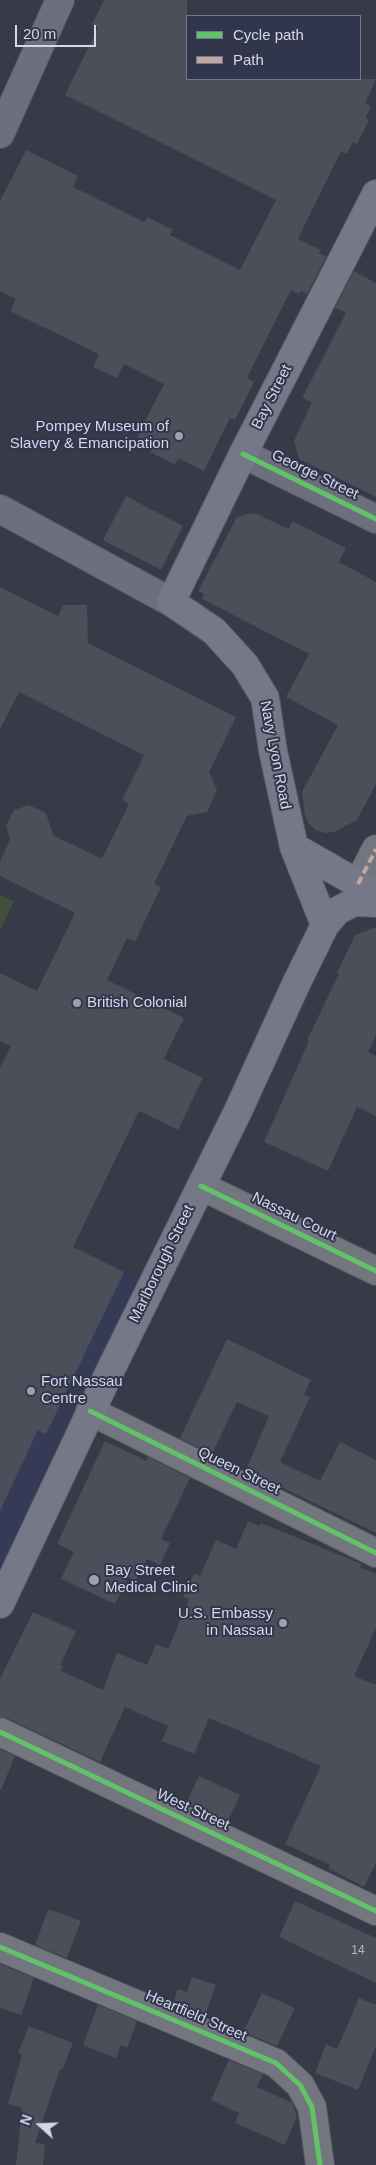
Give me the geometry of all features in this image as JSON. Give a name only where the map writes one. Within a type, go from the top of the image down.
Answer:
[{"type":"highway","name":"Bay Street","points":[[171,602],[243,454],[376,194]]},
{"type":"highway","name":"Navy Lyon Road","points":[[171,602],[214,632],[245,665],[265,698],[273,751],[294,847],[325,925]]},
{"type":"highway","points":[[294,847],[370,894]]},
{"type":"highway","points":[[325,925],[337,911],[370,894]]},
{"type":"highway","name":"Marlborough Street","points":[[0,1604],[90,1411],[201,1186],[325,925]]},
{"type":"main road","points":[[0,134],[60,0]]},
{"type":"main road","name":"George Street","points":[[243,454],[376,519]]},
{"type":"main road","name":"Navy Lyon Road","points":[[0,509],[171,602]]},
{"type":"street","points":[[370,894],[376,849]]},
{"type":"street","name":"Nassau Court","points":[[201,1186],[376,1271]]},
{"type":"street","name":"Queen Street","points":[[90,1411],[376,1553]]},
{"type":"street","name":"West Street","points":[[0,1732],[376,1911]]},
{"type":"street","name":"Heartfield Street","points":[[0,1947],[276,2063],[300,2085],[312,2108],[320,2165]]},
{"type":"shaded area","points":[[22,1222],[138,1279],[48,1466],[0,1581],[0,1268]]},
{"type":"green space","points":[[0,895],[14,901],[0,931]]},
{"type":"building","points":[[104,0],[187,0],[186,80],[376,79],[365,103],[371,106],[366,118],[369,120],[357,144],[353,142],[347,154],[341,151],[298,239],[321,250],[319,253],[326,257],[307,294],[300,291],[299,294],[291,290],[247,378],[254,382],[235,420],[230,418],[204,471],[178,458],[175,465],[150,452],[154,445],[137,437],[164,384],[124,364],[117,378],[93,367],[99,354],[10,311],[16,299],[0,291],[0,201],[26,150],[78,176],[73,187],[144,222],[147,217],[173,230],[170,235],[240,270],[276,200],[65,95],[98,28],[92,24]]},
{"type":"building","points":[[354,271],[376,283],[376,497],[299,459],[294,441],[312,402],[302,398],[346,313],[335,308]]},
{"type":"building","points":[[126,496],[183,526],[161,570],[103,540]]},
{"type":"building","points":[[251,513],[288,529],[293,521],[346,548],[339,562],[376,582],[376,784],[357,820],[334,832],[325,833],[316,830],[309,824],[305,816],[302,792],[338,725],[286,697],[309,654],[202,599],[204,594],[198,591],[237,517]]},
{"type":"building","points":[[0,587],[58,616],[63,605],[87,605],[88,643],[236,717],[209,772],[217,790],[207,812],[187,816],[154,884],[161,887],[135,942],[127,938],[107,980],[184,1018],[164,1059],[203,1078],[178,1130],[139,1111],[73,1247],[124,1272],[46,1434],[38,1430],[0,1511],[0,1068],[11,1046],[0,1041],[0,973],[37,991],[75,913],[0,876],[0,861],[10,840],[6,826],[14,810],[29,805],[46,813],[53,835],[102,859],[129,804],[122,800],[144,755],[19,692],[0,729]]},
{"type":"building","points":[[376,927],[376,1035],[368,1052],[376,1056],[376,1116],[357,1107],[328,1171],[264,1142],[309,1041],[307,1040],[339,974],[337,973],[355,935]]},
{"type":"building","points":[[227,1339],[311,1380],[304,1395],[310,1397],[280,1462],[320,1481],[340,1442],[376,1460],[376,1533],[246,1470],[269,1416],[237,1402],[212,1454],[180,1438]]},
{"type":"building","points":[[105,1441],[147,1461],[148,1457],[190,1478],[161,1539],[170,1543],[160,1565],[147,1559],[136,1581],[128,1577],[115,1604],[61,1579],[74,1552],[57,1544]]},
{"type":"building","points":[[248,1521],[260,1526],[261,1523],[362,1564],[360,1567],[376,1574],[376,1628],[354,1676],[376,1685],[376,1863],[364,1887],[328,1868],[330,1865],[285,1844],[321,1766],[209,1718],[194,1754],[162,1741],[168,1726],[125,1707],[100,1762],[7,1718],[0,1717],[0,1679],[33,1612],[76,1631],[60,1665],[63,1666],[61,1671],[103,1690],[117,1653],[147,1665],[156,1644],[168,1649],[189,1599],[183,1597],[194,1573],[200,1576],[216,1540],[236,1549]]},
{"type":"building","points":[[0,1749],[15,1756],[1,1790],[0,1790]]},
{"type":"building","points":[[199,1776],[240,1795],[227,1823],[186,1803]]},
{"type":"building","points":[[295,1901],[376,1938],[376,1983],[279,1937]]},
{"type":"building","points":[[48,1909],[81,1921],[67,1958],[35,1945]]},
{"type":"building","points":[[0,1964],[34,1978],[21,2015],[0,2008]]},
{"type":"building","points":[[192,1977],[216,1985],[205,2016],[173,2003],[178,1989],[187,1992]]},
{"type":"building","points":[[262,1993],[295,2008],[277,2046],[243,2032]]},
{"type":"building","points":[[359,1998],[376,2005],[376,2046],[358,2090],[315,2073],[326,2044],[337,2049]]},
{"type":"building","points":[[98,2005],[137,2021],[127,2048],[121,2045],[116,2058],[83,2045]]},
{"type":"building","points":[[29,2026],[73,2043],[62,2070],[60,2069],[35,2143],[45,2144],[43,2165],[16,2165],[22,2108],[8,2104],[22,2055],[18,2053]]},
{"type":"building","points":[[229,2060],[263,2074],[257,2087],[292,2103],[297,2116],[285,2145],[235,2123],[239,2113],[211,2100]]},
{"type":"marked path","points":[[358,884],[376,849]]},
{"type":"cycle path","points":[[243,454],[376,519]]},
{"type":"cycle path","points":[[201,1186],[376,1271]]},
{"type":"cycle path","points":[[90,1411],[376,1553]]},
{"type":"cycle path","points":[[0,1732],[376,1911]]},
{"type":"cycle path","points":[[0,1947],[276,2063],[300,2085],[312,2107],[320,2165]]},
{"type":"place","name":"Pompey Museum of Slavery & Emancipation","points":[[179,436]]},
{"type":"place","name":"British Colonial","points":[[77,1003]]},
{"type":"place","name":"Fort Nassau Centre","points":[[31,1391]]},
{"type":"place","name":"Bay Street Medical Clinic","points":[[94,1580]]},
{"type":"place","name":"U.S. Embassy in Nassau","points":[[283,1623]]}]
